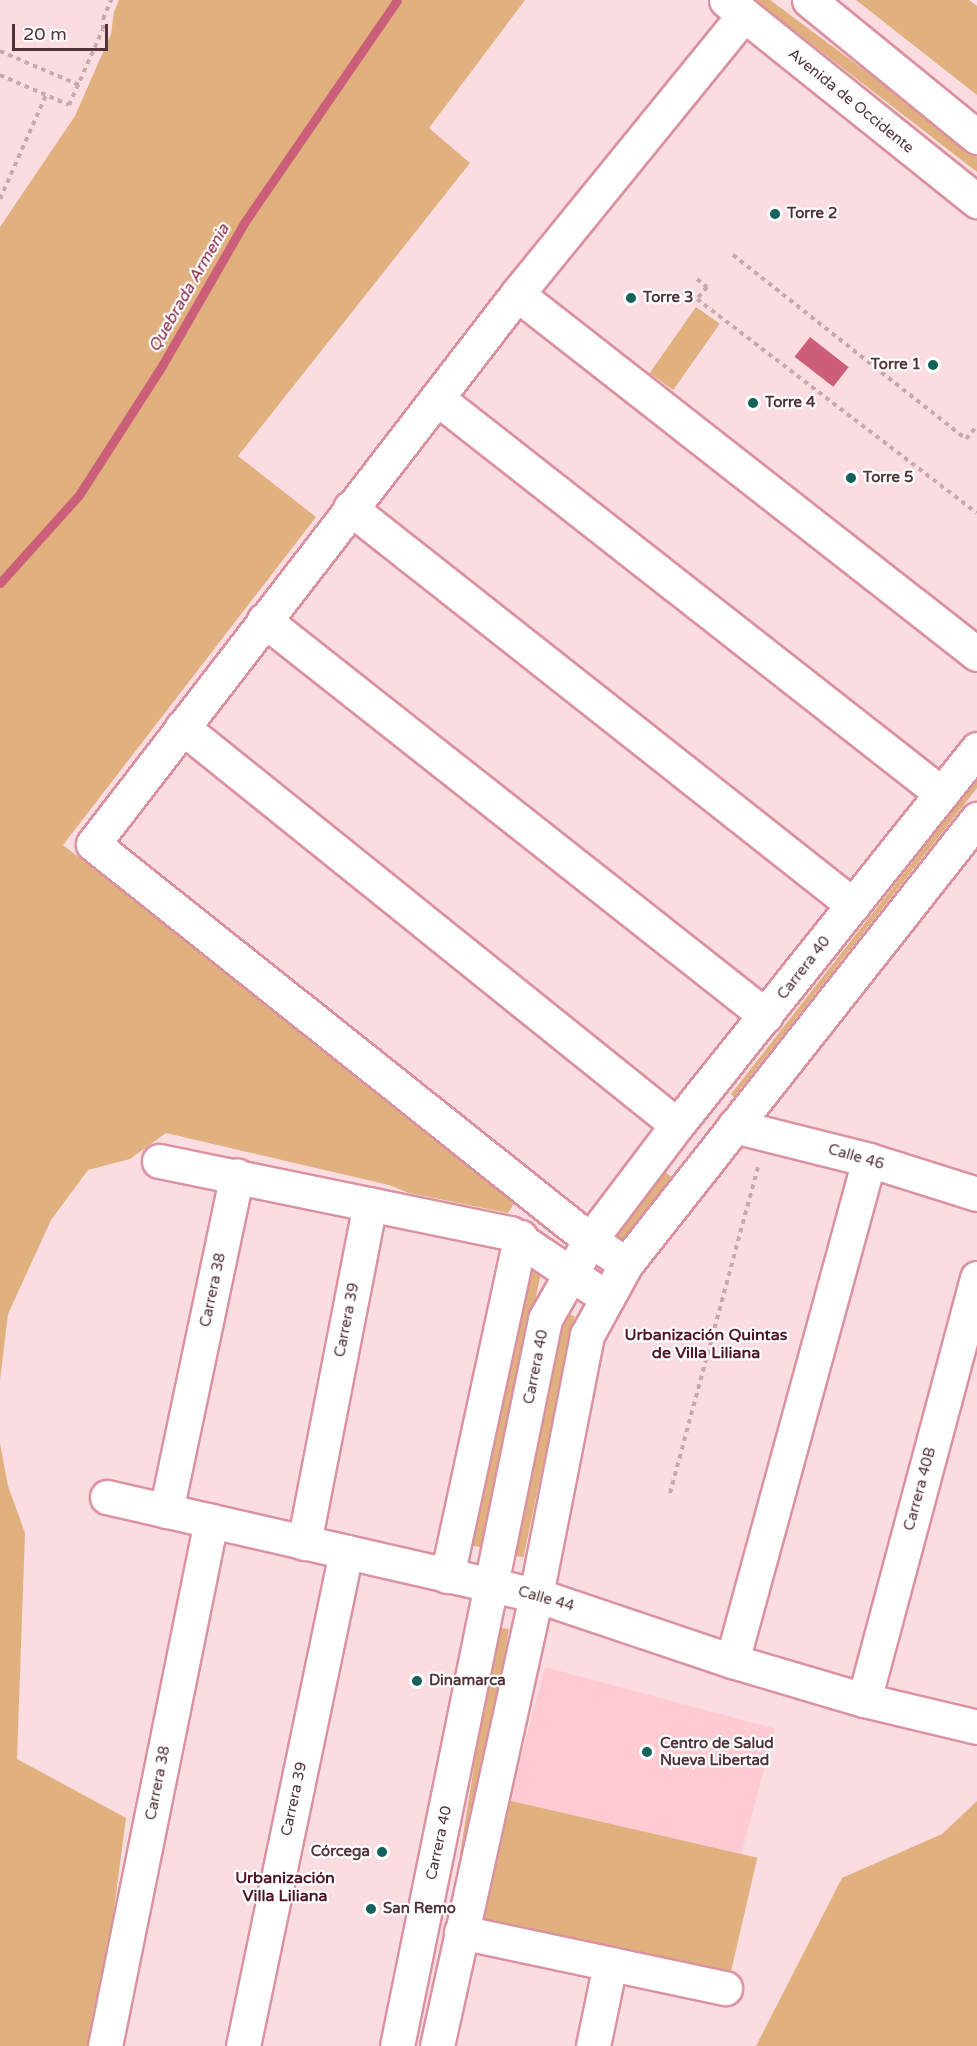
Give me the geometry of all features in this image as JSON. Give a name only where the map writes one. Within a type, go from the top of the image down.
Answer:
[{"type":"street","points":[[809,0],[976,136]]},
{"type":"street","points":[[626,1264],[590,1240],[93,844],[350,508],[438,399],[735,7]]},
{"type":"street","name":"Avenida de Occidente","points":[[735,7],[977,201]]},
{"type":"street","points":[[517,294],[977,654]]},
{"type":"street","points":[[438,399],[942,794]]},
{"type":"street","points":[[350,508],[853,905]]},
{"type":"street","points":[[264,620],[766,1016]]},
{"type":"street","points":[[182,727],[677,1125]]},
{"type":"street","name":"Carrera 40","points":[[397,2046],[493,1585],[545,1319],[590,1240],[677,1125],[977,749]]},
{"type":"street","points":[[437,2046],[536,1594],[587,1335],[626,1264],[977,819]]},
{"type":"street","name":"Calle 46","points":[[734,1126],[767,1132],[869,1160],[977,1194]]},
{"type":"street","points":[[732,1660],[869,1160]]},
{"type":"street","points":[[159,1161],[237,1175],[510,1233],[520,1237],[569,1274],[607,1298]]},
{"type":"street","name":"Carrera 38","points":[[166,1511],[237,1175]]},
{"type":"street","name":"Carrera 39","points":[[303,1542],[370,1204]]},
{"type":"street","points":[[447,1576],[520,1237]]},
{"type":"street","name":"Carrera 40B","points":[[864,1700],[977,1278]]},
{"type":"street","name":"Calle 44","points":[[107,1497],[447,1576],[536,1594],[732,1660],[864,1700],[977,1727]]},
{"type":"street","name":"Carrera 38","points":[[105,2046],[211,1521]]},
{"type":"street","name":"Carrera 39","points":[[243,2046],[346,1552]]},
{"type":"street","points":[[461,1932],[725,1988]]},
{"type":"street","points":[[593,2046],[610,1964]]},
{"type":"path","points":[[0,75],[69,105],[79,85],[111,0]]},
{"type":"path","points":[[0,51],[79,85]]},
{"type":"path","points":[[0,199],[46,95]]},
{"type":"path","points":[[733,255],[966,439],[977,426]]},
{"type":"path","points":[[697,279],[707,287],[697,299],[977,513]]},
{"type":"path","points":[[670,1493],[767,1132]]},
{"type":"shaded area","points":[[119,0],[525,0],[429,128],[470,163],[238,456],[316,517],[63,845],[517,1199],[508,1213],[409,1193],[389,1185],[166,1133],[130,1159],[88,1170],[51,1220],[8,1314],[0,1380],[0,227],[75,116],[111,34],[114,12]]},
{"type":"shaded area","points":[[755,0],[770,0],[883,84],[977,157],[977,172]]},
{"type":"shaded area","points":[[856,0],[969,0],[977,6],[977,95]]},
{"type":"shaded area","points":[[696,307],[720,324],[673,390],[650,373]]},
{"type":"shaded area","points":[[810,337],[849,367],[833,387],[795,357]]},
{"type":"shaded area","points":[[977,780],[977,788],[734,1097],[731,1094]]},
{"type":"shaded area","points":[[661,1169],[675,1180],[625,1244],[611,1233]]},
{"type":"shaded area","points":[[527,1271],[541,1274],[482,1548],[469,1545]]},
{"type":"shaded area","points":[[561,1313],[575,1316],[523,1558],[510,1555]]},
{"type":"shaded area","points":[[0,1443],[8,1486],[25,1533],[17,1759],[126,1818],[104,1985],[92,2046],[0,2046]]},
{"type":"shaded area","points":[[496,1627],[509,1629],[443,2046],[430,2046]]},
{"type":"shaded area","name":"Centro de Salud Nueva Libertad","points":[[545,1667],[775,1729],[739,1862],[509,1800]]},
{"type":"shaded area","points":[[503,1799],[757,1858],[730,1977],[476,1918]]},
{"type":"shaded area","points":[[977,1801],[977,2046],[756,2046],[842,1878],[942,1834]]},
{"type":"waterway","name":"Quebrada Armenia","points":[[0,583],[79,495],[163,364],[244,223],[397,0]]},
{"type":"place","name":"Torre 2","points":[[775,214]]},
{"type":"place","name":"Torre 3","points":[[631,298]]},
{"type":"place","name":"Torre 1","points":[[933,365]]},
{"type":"place","name":"Torre 4","points":[[753,403]]},
{"type":"place","name":"Torre 5","points":[[851,478]]},
{"type":"place","name":"Dinamarca","points":[[417,1681]]},
{"type":"place","name":"Centro de Salud Nueva Libertad","points":[[647,1752]]},
{"type":"place","name":"Córcega","points":[[382,1852]]},
{"type":"place","name":"San Remo","points":[[371,1909]]},
{"type":"district","name":"Urbanización Quintas de Villa Liliana","points":[[706,1344]]},
{"type":"district","name":"Urbanización Villa Liliana","points":[[285,1887]]}]
